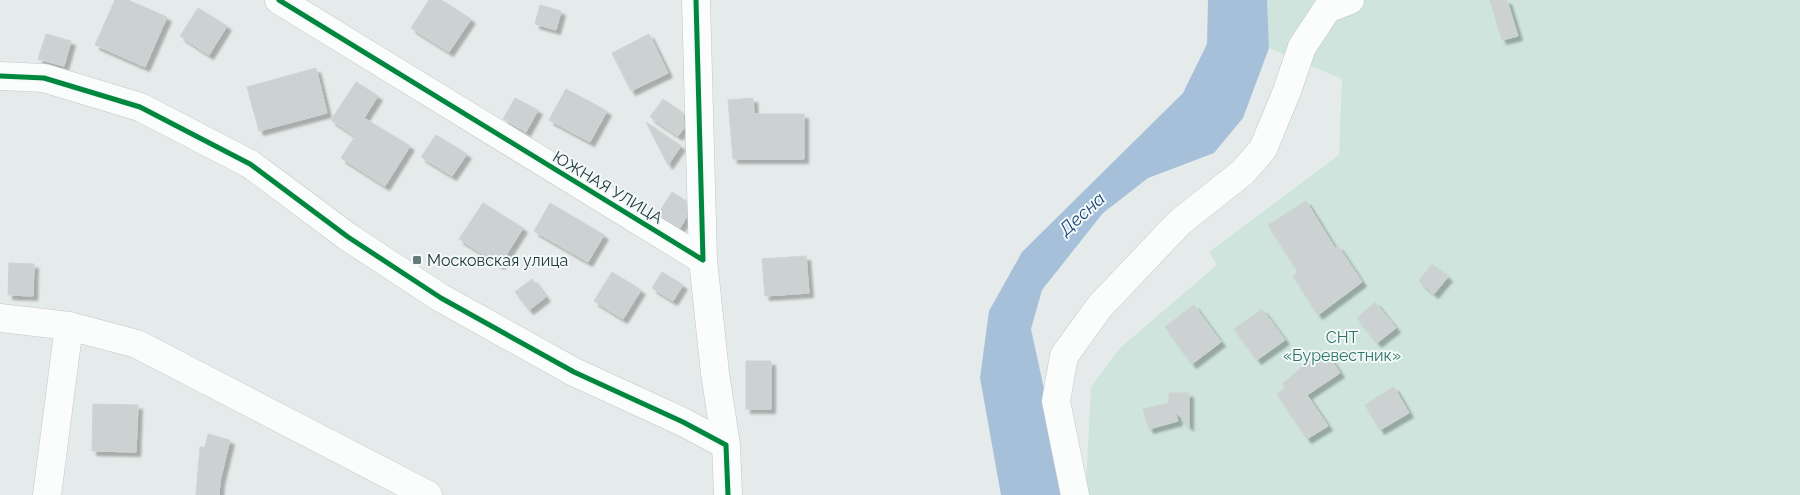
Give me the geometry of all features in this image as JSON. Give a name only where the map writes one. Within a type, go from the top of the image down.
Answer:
[{"type":"street","name":"ЮЖНАЯ УЛИЦА","points":[[279,0],[703,260]]},
{"type":"street","points":[[696,0],[703,260],[715,373],[726,444],[728,495]]},
{"type":"street","points":[[1075,495],[1056,402],[1064,356],[1100,306],[1153,250],[1180,222],[1243,172],[1263,149],[1287,91],[1302,47],[1327,9],[1349,0]]},
{"type":"street","points":[[0,76],[44,78],[140,107],[250,164],[348,236],[441,298],[574,372],[726,444]]},
{"type":"street","points":[[0,318],[69,326],[137,344],[421,493]]},
{"type":"street","points":[[47,495],[69,326]]},
{"type":"green space","name":"СНТ «Буревестник»","points":[[1267,0],[1800,0],[1800,495],[1088,495],[1086,484],[1091,387],[1120,348],[1217,265],[1209,252],[1339,155],[1342,79],[1269,48]]},
{"type":"water","name":"Десна","points":[[1208,0],[1267,0],[1269,48],[1243,118],[1214,153],[1148,178],[1103,213],[1042,290],[1031,329],[1067,495],[1001,495],[980,378],[989,311],[1022,252],[1183,93],[1207,44]]},
{"type":"building","points":[[115,0],[128,0],[167,17],[145,67],[95,45]]},
{"type":"building","points":[[429,0],[441,0],[471,19],[449,52],[411,28]]},
{"type":"building","points":[[1490,0],[1507,0],[1518,36],[1502,40]]},
{"type":"building","points":[[540,5],[561,11],[556,30],[535,24]]},
{"type":"building","points":[[198,8],[227,26],[209,55],[180,36]]},
{"type":"building","points":[[46,34],[71,41],[64,66],[38,59]]},
{"type":"building","points":[[649,34],[668,73],[631,91],[612,53]]},
{"type":"building","points":[[316,68],[327,113],[259,131],[247,87]]},
{"type":"building","points":[[356,82],[378,96],[364,118],[410,146],[385,186],[341,158],[355,136],[331,120]]},
{"type":"building","points":[[566,89],[607,111],[590,142],[549,120]]},
{"type":"building","points":[[515,98],[538,110],[526,132],[503,119]]},
{"type":"building","points":[[753,98],[754,114],[804,114],[804,159],[733,159],[728,100]]},
{"type":"building","points":[[663,99],[683,113],[684,128],[678,136],[650,117]]},
{"type":"building","points":[[646,122],[681,146],[668,165]]},
{"type":"building","points":[[436,135],[467,154],[452,176],[421,157]]},
{"type":"building","points":[[672,192],[686,201],[686,218],[680,228],[658,214]]},
{"type":"building","points":[[1306,201],[1335,248],[1338,246],[1362,282],[1318,315],[1293,276],[1298,272],[1268,225]]},
{"type":"building","points":[[483,203],[523,228],[500,265],[459,239]]},
{"type":"building","points":[[550,203],[604,235],[588,262],[534,231]]},
{"type":"building","points":[[806,256],[809,293],[765,296],[762,259]]},
{"type":"building","points":[[9,263],[34,264],[33,296],[8,295]]},
{"type":"building","points":[[1432,264],[1448,277],[1434,294],[1419,281]]},
{"type":"building","points":[[612,272],[641,290],[623,319],[594,301]]},
{"type":"building","points":[[662,272],[683,285],[673,301],[652,288]]},
{"type":"building","points":[[532,279],[546,297],[529,310],[515,292]]},
{"type":"building","points":[[1375,302],[1396,328],[1377,343],[1357,318]]},
{"type":"building","points":[[1194,305],[1221,342],[1192,364],[1165,327]]},
{"type":"building","points":[[1262,309],[1285,340],[1257,360],[1234,329]]},
{"type":"building","points":[[1325,350],[1340,373],[1307,395],[1328,426],[1307,439],[1277,394],[1285,387],[1282,384]]},
{"type":"building","points":[[746,361],[771,361],[771,409],[746,409]]},
{"type":"building","points":[[1394,387],[1409,413],[1380,430],[1365,405]]},
{"type":"building","points":[[1169,393],[1189,393],[1189,427],[1175,411],[1178,421],[1149,429],[1143,409],[1169,403]]},
{"type":"building","points":[[93,404],[138,405],[136,452],[92,451]]},
{"type":"building","points":[[208,434],[230,440],[220,481],[219,495],[196,495],[200,447],[205,447]]},
{"type":"cycle path","points":[[279,0],[703,260],[696,0]]},
{"type":"cycle path","points":[[0,76],[44,78],[140,107],[250,164],[348,237],[441,298],[574,372],[683,422],[726,445],[728,495]]},
{"type":"place","name":"Московская улица","points":[[417,260]]}]
